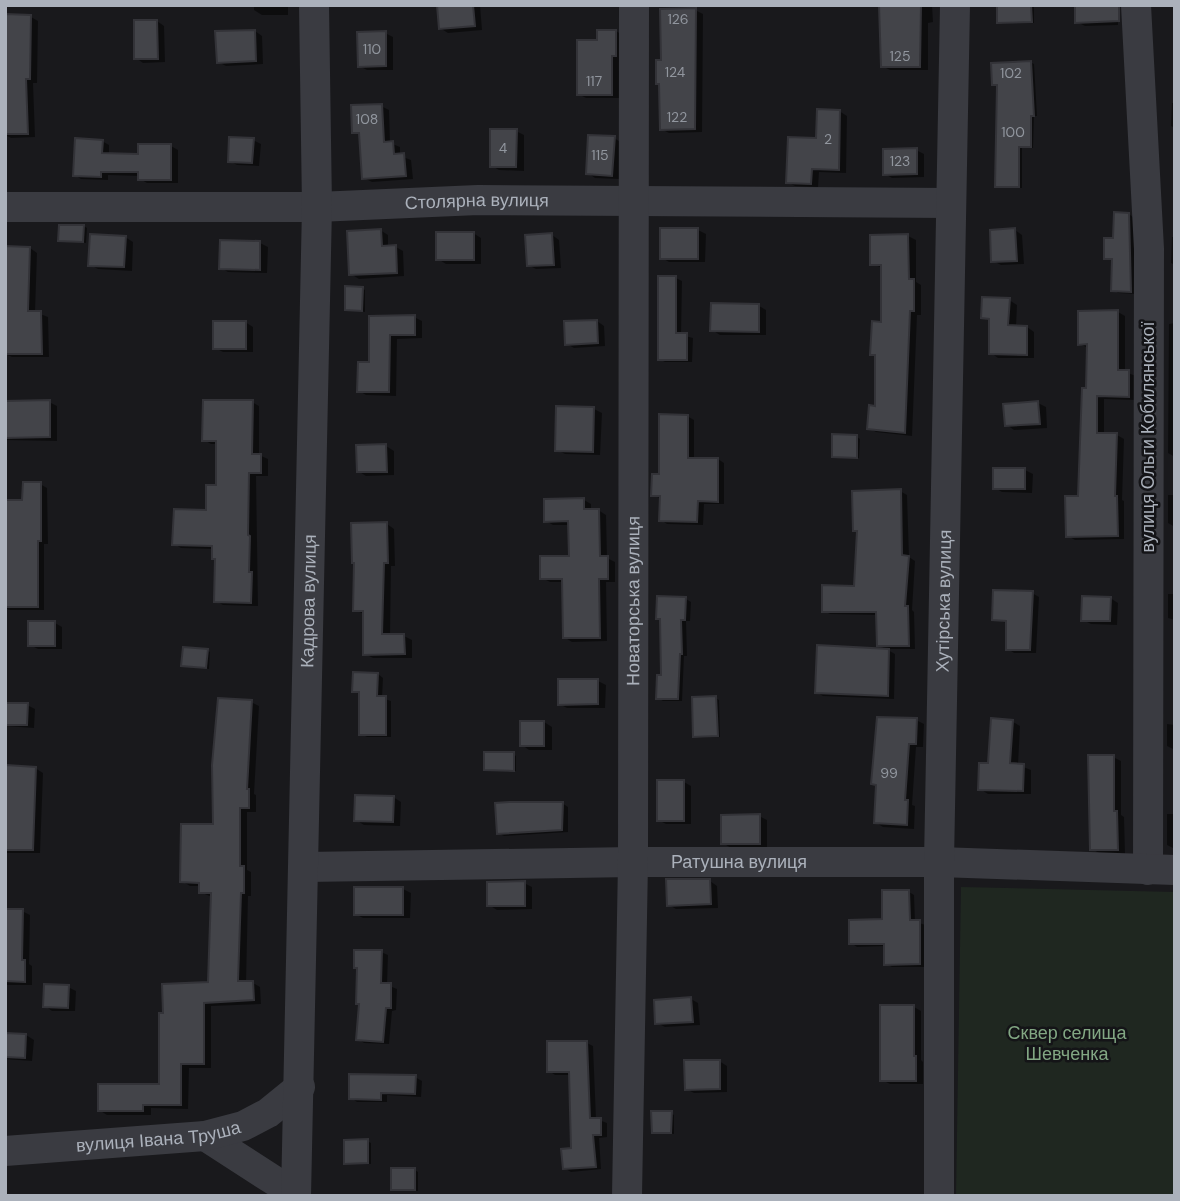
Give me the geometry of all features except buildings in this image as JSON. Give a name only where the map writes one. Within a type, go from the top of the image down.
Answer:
[{"type":"street","name":"Кадрова вулиця","points":[[296,1196],[317,207],[314,5]]},
{"type":"street","name":"Новаторська вулиця","points":[[627,1196],[632,862],[634,5]]},
{"type":"street","name":"Хутірська вулиця","points":[[939,1196],[939,862],[955,5]]},
{"type":"street","name":"вулиця Ольги Кобилянської","points":[[1136,5],[1149,249],[1161,870]]},
{"type":"street","name":"Столярна вулиця","points":[[5,207],[317,207],[478,200],[950,203]]},
{"type":"street","name":"Ратушна вулиця","points":[[305,867],[632,862],[939,862],[1161,870]]},
{"type":"street","name":"вулиця Івана Труша","points":[[5,1151],[205,1136],[243,1126],[268,1113],[300,1087]]},
{"type":"street","points":[[205,1136],[278,1183],[289,1196]]},
{"type":"green space","name":"Сквер селища Шевченка","points":[[961,887],[1175,892],[1175,1196],[956,1196]]}]
